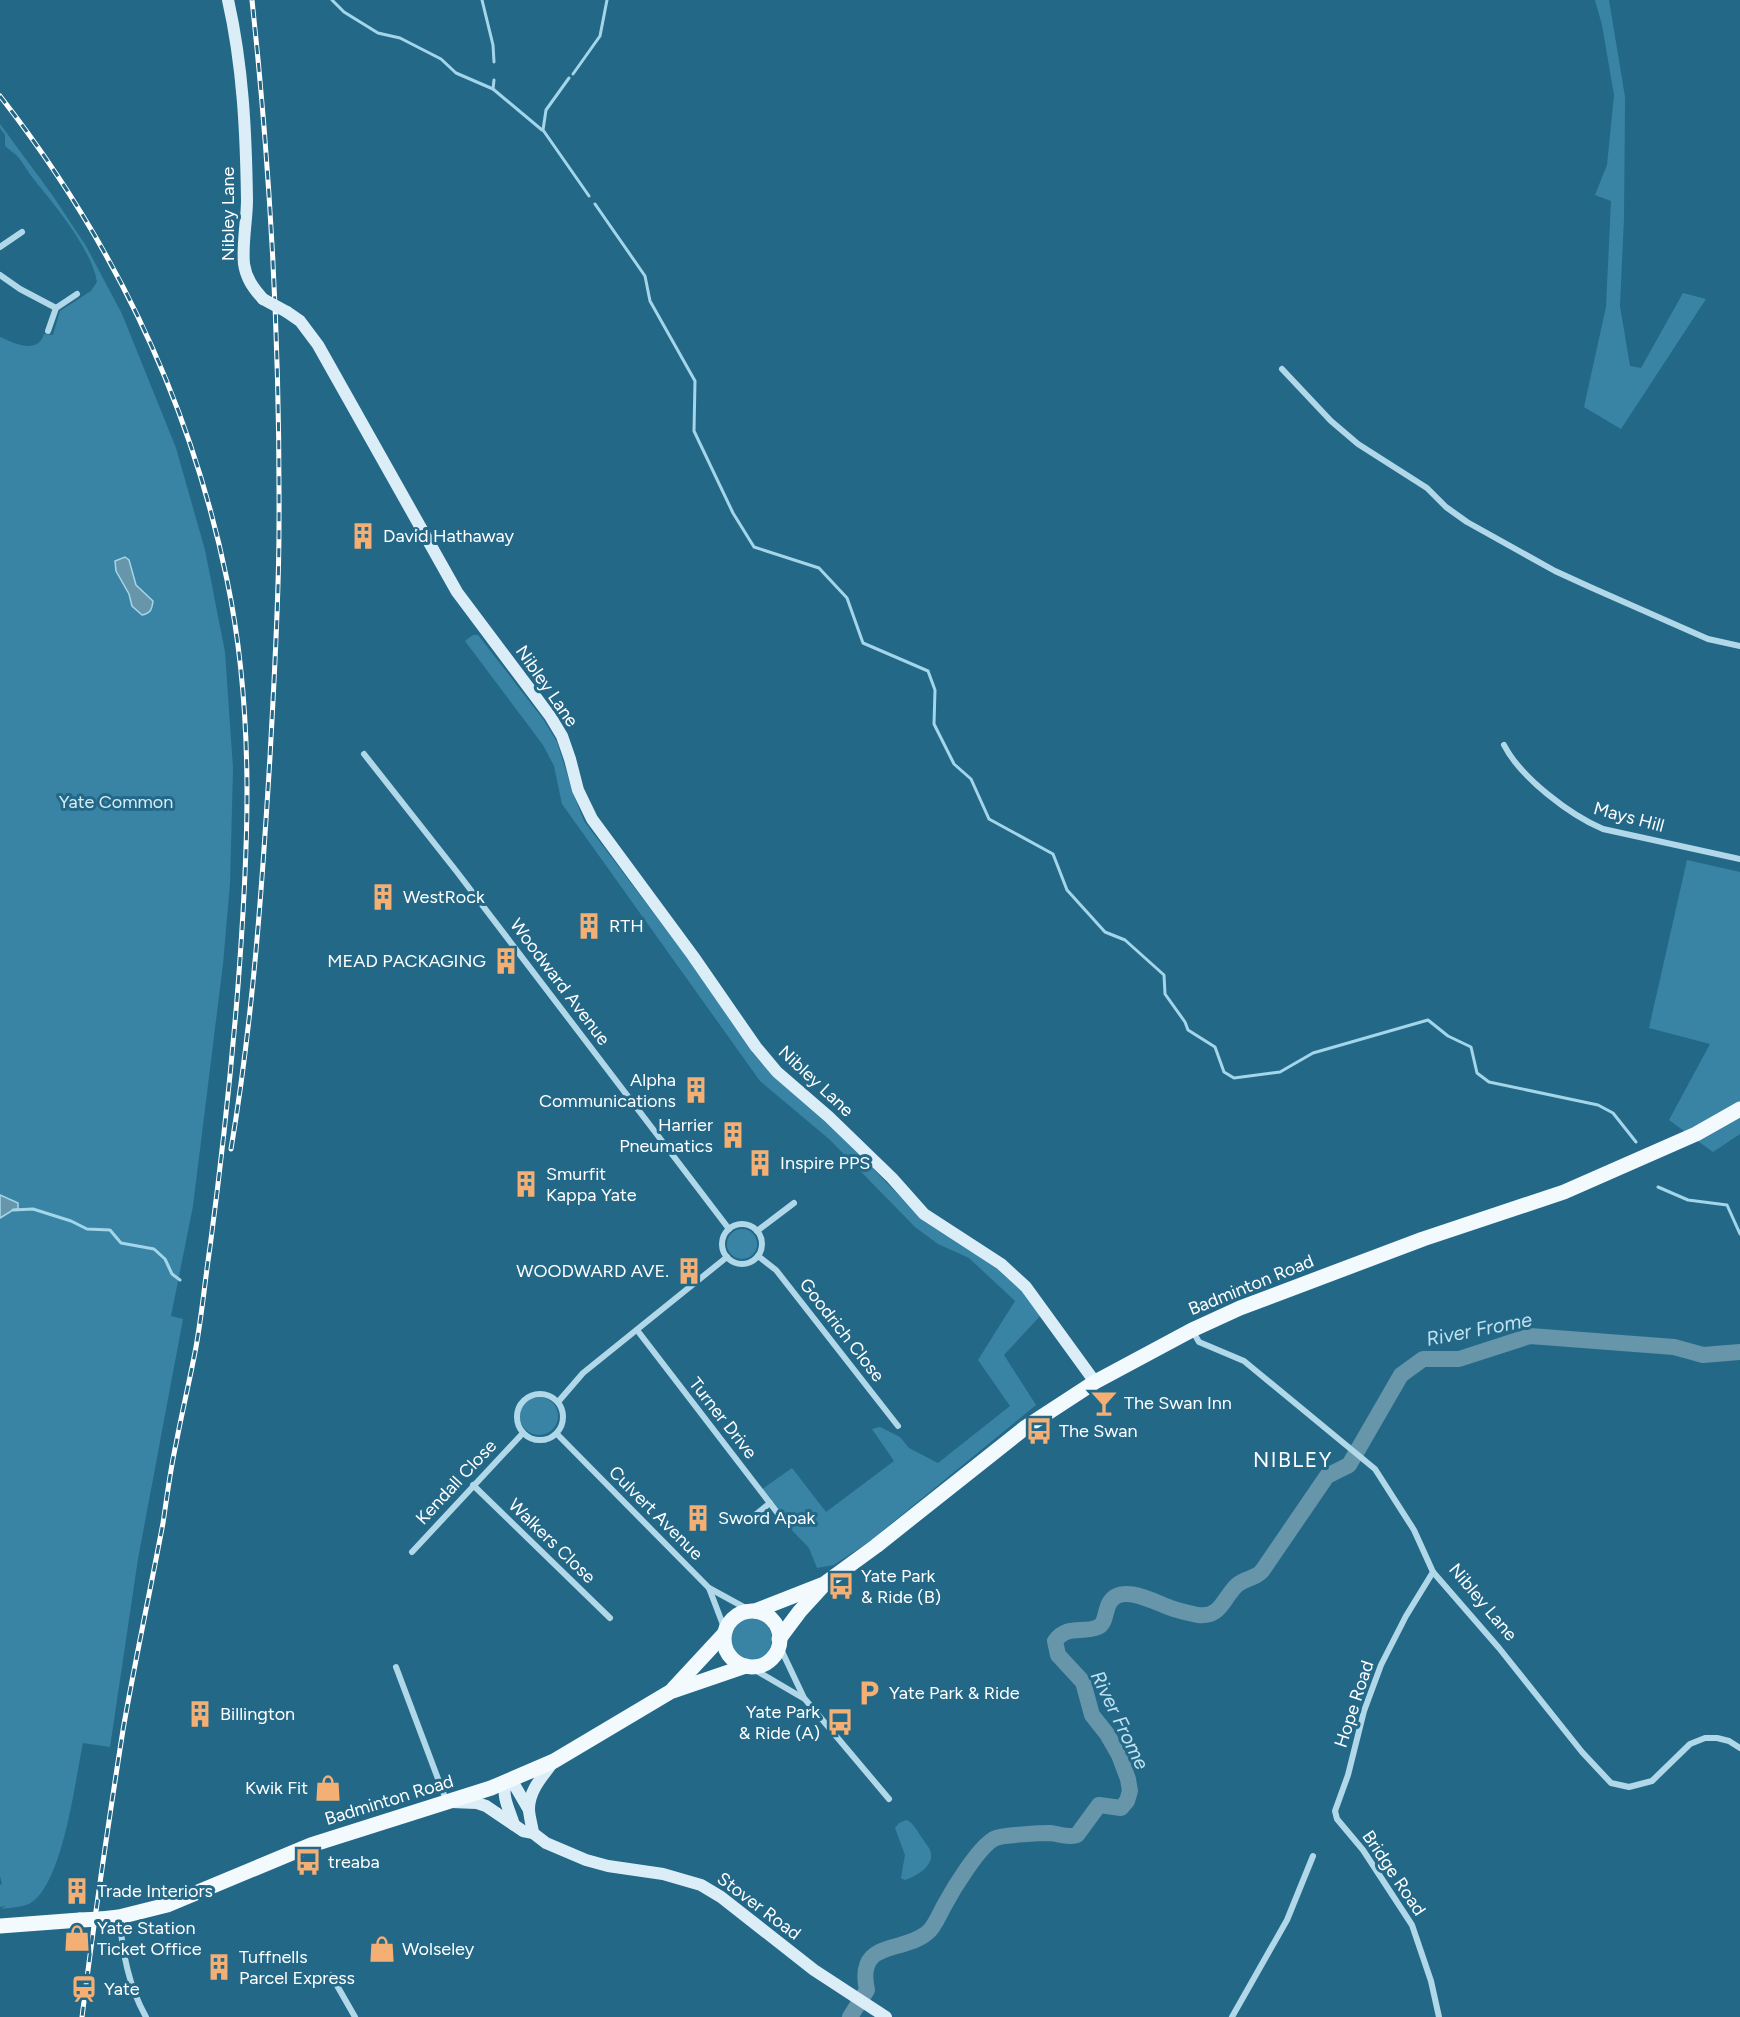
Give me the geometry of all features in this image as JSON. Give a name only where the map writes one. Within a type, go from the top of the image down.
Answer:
[{"type":"main road","name":"Badminton Road","points":[[779,1642],[800,1611],[824,1584],[1017,1434],[1095,1382],[1192,1330],[1240,1308],[1423,1239],[1564,1192],[1696,1134],[1740,1109]]},
{"type":"main road","name":"Badminton Road","points":[[753,1611],[824,1584]]},
{"type":"main road","points":[[753,1611],[772,1620],[778,1632],[779,1642],[776,1652],[765,1663],[748,1666],[735,1661],[727,1652],[725,1632],[728,1624],[738,1615],[753,1611]]},
{"type":"main road","name":"Badminton Road","points":[[670,1692],[725,1632]]},
{"type":"main road","name":"Badminton Road","points":[[0,1926],[109,1918],[167,1905],[311,1845],[449,1803],[506,1782],[554,1761],[670,1692],[748,1666]]},
{"type":"street","name":"Nibley Lane","points":[[228,0],[242,81],[247,187],[244,264],[250,285],[263,299],[300,321],[318,345],[457,592],[550,716],[562,736],[578,790],[592,819],[693,956],[756,1047],[777,1072],[829,1117],[892,1178],[924,1215],[1001,1264],[1026,1287],[1095,1382]]},
{"type":"street","points":[[0,247],[22,232]]},
{"type":"street","points":[[0,275],[20,290],[56,308]]},
{"type":"street","points":[[48,332],[56,308],[77,294]]},
{"type":"street","points":[[1282,369],[1331,421],[1358,444],[1427,488],[1446,507],[1467,522],[1555,571],[1590,587],[1708,639],[1740,646]]},
{"type":"street","name":"Mays Hill","points":[[1504,745],[1511,758],[1542,789],[1584,821],[1603,829],[1740,859]]},
{"type":"street","name":"Woodward Avenue","points":[[364,754],[457,872],[729,1229]]},
{"type":"street","points":[[757,1231],[794,1203]]},
{"type":"street","points":[[741,1224],[753,1227],[757,1231],[762,1246],[758,1256],[746,1263],[732,1261],[727,1257],[722,1245],[729,1229],[741,1224]]},
{"type":"street","name":"Goodrich Close","points":[[758,1256],[776,1270],[898,1426]]},
{"type":"street","points":[[558,1402],[583,1373],[727,1257]]},
{"type":"street","name":"Turner Drive","points":[[637,1330],[786,1524]]},
{"type":"street","name":"Nibley Lane","points":[[1192,1330],[1199,1342],[1244,1361],[1375,1469],[1408,1522],[1433,1572],[1499,1648],[1582,1752],[1611,1783],[1629,1787],[1652,1781],[1690,1744],[1705,1738],[1729,1741],[1740,1748]]},
{"type":"street","points":[[535,1394],[548,1395],[558,1402],[563,1412],[563,1422],[557,1434],[543,1441],[532,1439],[523,1433],[517,1421],[517,1410],[523,1401],[535,1394]]},
{"type":"street","name":"Kendall Close","points":[[412,1552],[523,1433]]},
{"type":"street","name":"Culvert Avenue","points":[[557,1434],[709,1588],[753,1611]]},
{"type":"street","name":"Walkers Close","points":[[473,1485],[610,1618]]},
{"type":"street","points":[[755,1515],[770,1503]]},
{"type":"street","name":"Hope Road","points":[[1337,1819],[1335,1811],[1348,1775],[1364,1711],[1381,1665],[1403,1627],[1406,1616],[1433,1572]]},
{"type":"street","name":"Culvert Avenue","points":[[709,1588],[725,1632]]},
{"type":"street","points":[[779,1642],[804,1698],[890,1799]]},
{"type":"street","points":[[748,1666],[804,1698]]},
{"type":"street","points":[[396,1667],[449,1803]]},
{"type":"street","points":[[533,1833],[529,1810],[531,1798],[536,1785],[554,1761]]},
{"type":"street","points":[[514,1826],[504,1797],[503,1790],[506,1782],[514,1786],[529,1810]]},
{"type":"street","name":"Stover Road","points":[[449,1803],[477,1803],[486,1806],[523,1831],[533,1833],[546,1843],[586,1860],[617,1868],[663,1874],[701,1885],[721,1897],[789,1951],[852,1996],[886,2017]]},
{"type":"street","name":"Bridge Road","points":[[1337,1819],[1363,1850],[1412,1925],[1431,1981],[1439,2017]]},
{"type":"street","points":[[1233,2017],[1287,1920],[1313,1856]]},
{"type":"street","points":[[109,1918],[128,1977],[146,2017]]},
{"type":"street","points":[[331,1975],[355,2017]]},
{"type":"green space","points":[[1595,0],[1609,0],[1625,97],[1624,218],[1620,306],[1630,366],[1641,368],[1683,293],[1706,299],[1621,429],[1584,407],[1606,307],[1611,201],[1595,195],[1607,165],[1614,95],[1602,25]]},
{"type":"green space","name":"Yate Common","points":[[0,124],[53,196],[86,246],[122,314],[176,448],[205,550],[225,652],[233,768],[230,884],[223,964],[193,1206],[171,1316],[183,1319],[138,1559],[110,1747],[83,1743],[66,1831],[51,1876],[41,1893],[29,1904],[1,1909],[6,1906],[0,1907],[0,1885],[2,1884],[0,1876],[0,337],[31,346],[41,340],[44,334],[53,335],[60,311],[91,291],[97,282],[94,269],[80,241],[19,158],[5,146],[5,135]]},
{"type":"green space","points":[[473,635],[478,635],[543,719],[557,742],[584,821],[689,960],[752,1052],[774,1077],[837,1132],[925,1222],[991,1263],[1030,1296],[1042,1314],[1004,1355],[1036,1405],[870,1541],[834,1565],[817,1568],[809,1548],[786,1524],[761,1490],[792,1468],[826,1512],[894,1461],[872,1429],[880,1427],[900,1437],[909,1448],[938,1463],[1010,1406],[978,1360],[1015,1301],[969,1258],[938,1244],[915,1227],[829,1139],[760,1081],[562,804],[554,766],[543,745],[465,641]]},
{"type":"green space","points":[[1687,860],[1740,872],[1740,1134],[1713,1152],[1669,1120],[1710,1044],[1649,1028]]},
{"type":"green space","points":[[742,1229],[748,1230],[756,1238],[756,1250],[748,1258],[742,1259],[736,1258],[728,1250],[727,1244],[728,1238],[736,1230]]},
{"type":"green space","points":[[539,1397],[552,1403],[558,1416],[552,1429],[539,1435],[526,1429],[520,1416],[526,1403]]},
{"type":"green space","points":[[751,1618],[766,1624],[772,1639],[766,1654],[751,1660],[736,1654],[730,1639],[736,1624]]},
{"type":"green space","points":[[906,1820],[915,1828],[929,1848],[931,1855],[924,1869],[905,1880],[901,1878],[905,1855],[895,1828]]},
{"type":"shaded area","points":[[125,557],[129,560],[136,585],[153,601],[150,610],[142,615],[132,606],[129,594],[116,571],[115,561]]},
{"type":"shaded area","points":[[0,1195],[18,1203],[18,1209],[0,1218]]},
{"type":"waterway","points":[[332,0],[344,12],[378,33],[400,38],[441,59],[456,73],[493,89]]},
{"type":"waterway","points":[[482,0],[493,45],[494,62]]},
{"type":"waterway","points":[[573,74],[600,36],[607,0]]},
{"type":"waterway","points":[[569,78],[546,110],[543,130],[589,196]]},
{"type":"waterway","points":[[494,80],[493,89],[542,130]]},
{"type":"waterway","points":[[595,204],[645,276],[650,301],[695,381],[694,431],[733,513],[754,547],[819,568],[847,598],[863,643],[928,671],[935,690],[934,724],[954,764],[971,779],[989,819],[1053,854],[1067,890],[1105,932],[1125,940],[1164,975],[1165,994],[1188,1030],[1215,1047],[1224,1072],[1234,1078],[1280,1072],[1313,1053],[1428,1020],[1448,1036],[1471,1047],[1477,1073],[1489,1082],[1598,1105],[1613,1113],[1636,1142]]},
{"type":"waterway","points":[[1658,1187],[1688,1200],[1727,1205],[1740,1234]]},
{"type":"waterway","points":[[13,1210],[33,1209],[71,1221],[87,1229],[110,1230],[121,1243],[154,1249],[165,1259],[172,1274],[180,1280]]},
{"type":"waterway","name":"River Frome","points":[[850,2017],[867,1990],[865,1974],[868,1963],[874,1955],[917,1939],[930,1931],[967,1869],[990,1842],[1000,1837],[1023,1834],[1077,1835],[1099,1805],[1121,1808],[1127,1801],[1130,1791],[1128,1779],[1119,1755],[1107,1734],[1092,1715],[1083,1682],[1058,1655],[1055,1641],[1070,1631],[1092,1629],[1101,1625],[1110,1602],[1122,1594],[1139,1596],[1198,1615],[1206,1615],[1217,1610],[1237,1585],[1262,1571],[1327,1476],[1349,1465],[1401,1375],[1423,1359],[1459,1359],[1530,1336],[1674,1347],[1703,1355],[1740,1352]]},
{"type":"railway","points":[[231,1149],[251,1002],[260,904],[270,757],[279,555],[278,394],[273,263],[252,0]]},
{"type":"railway","points":[[0,96],[41,151],[78,207],[112,265],[169,386],[192,449],[211,513],[227,580],[236,632],[246,737],[246,842],[241,947],[228,1092],[202,1310],[123,1730],[82,2017]]},
{"type":"place","name":"David Hathaway","points":[[363,536]]},
{"type":"place","name":"WestRock","points":[[383,897]]},
{"type":"place","name":"RTH","points":[[589,926]]},
{"type":"place","name":"MEAD PACKAGING","points":[[506,961]]},
{"type":"place","name":"Alpha Communications","points":[[696,1090]]},
{"type":"place","name":"Harrier Pneumatics","points":[[733,1135]]},
{"type":"place","name":"Inspire PPS","points":[[760,1163]]},
{"type":"place","name":"Smurfit Kappa Yate","points":[[526,1184]]},
{"type":"place","name":"WOODWARD AVE.","points":[[689,1271]]},
{"type":"place","name":"The Swan Inn","points":[[1104,1403]]},
{"type":"place","name":"The Swan","points":[[1039,1431]]},
{"type":"place","name":"Sword Apak","points":[[698,1518]]},
{"type":"place","name":"Yate Park & Ride (B)","points":[[841,1586]]},
{"type":"place","name":"Yate Park & Ride","points":[[869,1693]]},
{"type":"place","name":"Billington","points":[[200,1714]]},
{"type":"place","name":"Yate Park & Ride (A)","points":[[840,1722]]},
{"type":"place","name":"Kwik Fit","points":[[328,1788]]},
{"type":"place","name":"treaba","points":[[308,1862]]},
{"type":"place","name":"Trade Interiors","points":[[77,1891]]},
{"type":"place","name":"Yate Station Ticket Office","points":[[77,1938]]},
{"type":"place","name":"Wolseley","points":[[382,1949]]},
{"type":"place","name":"Tuffnells Parcel Express","points":[[219,1967]]},
{"type":"place","name":"Yate","points":[[84,1989]]},
{"type":"district","name":"NIBLEY","points":[[1293,1459]]}]
